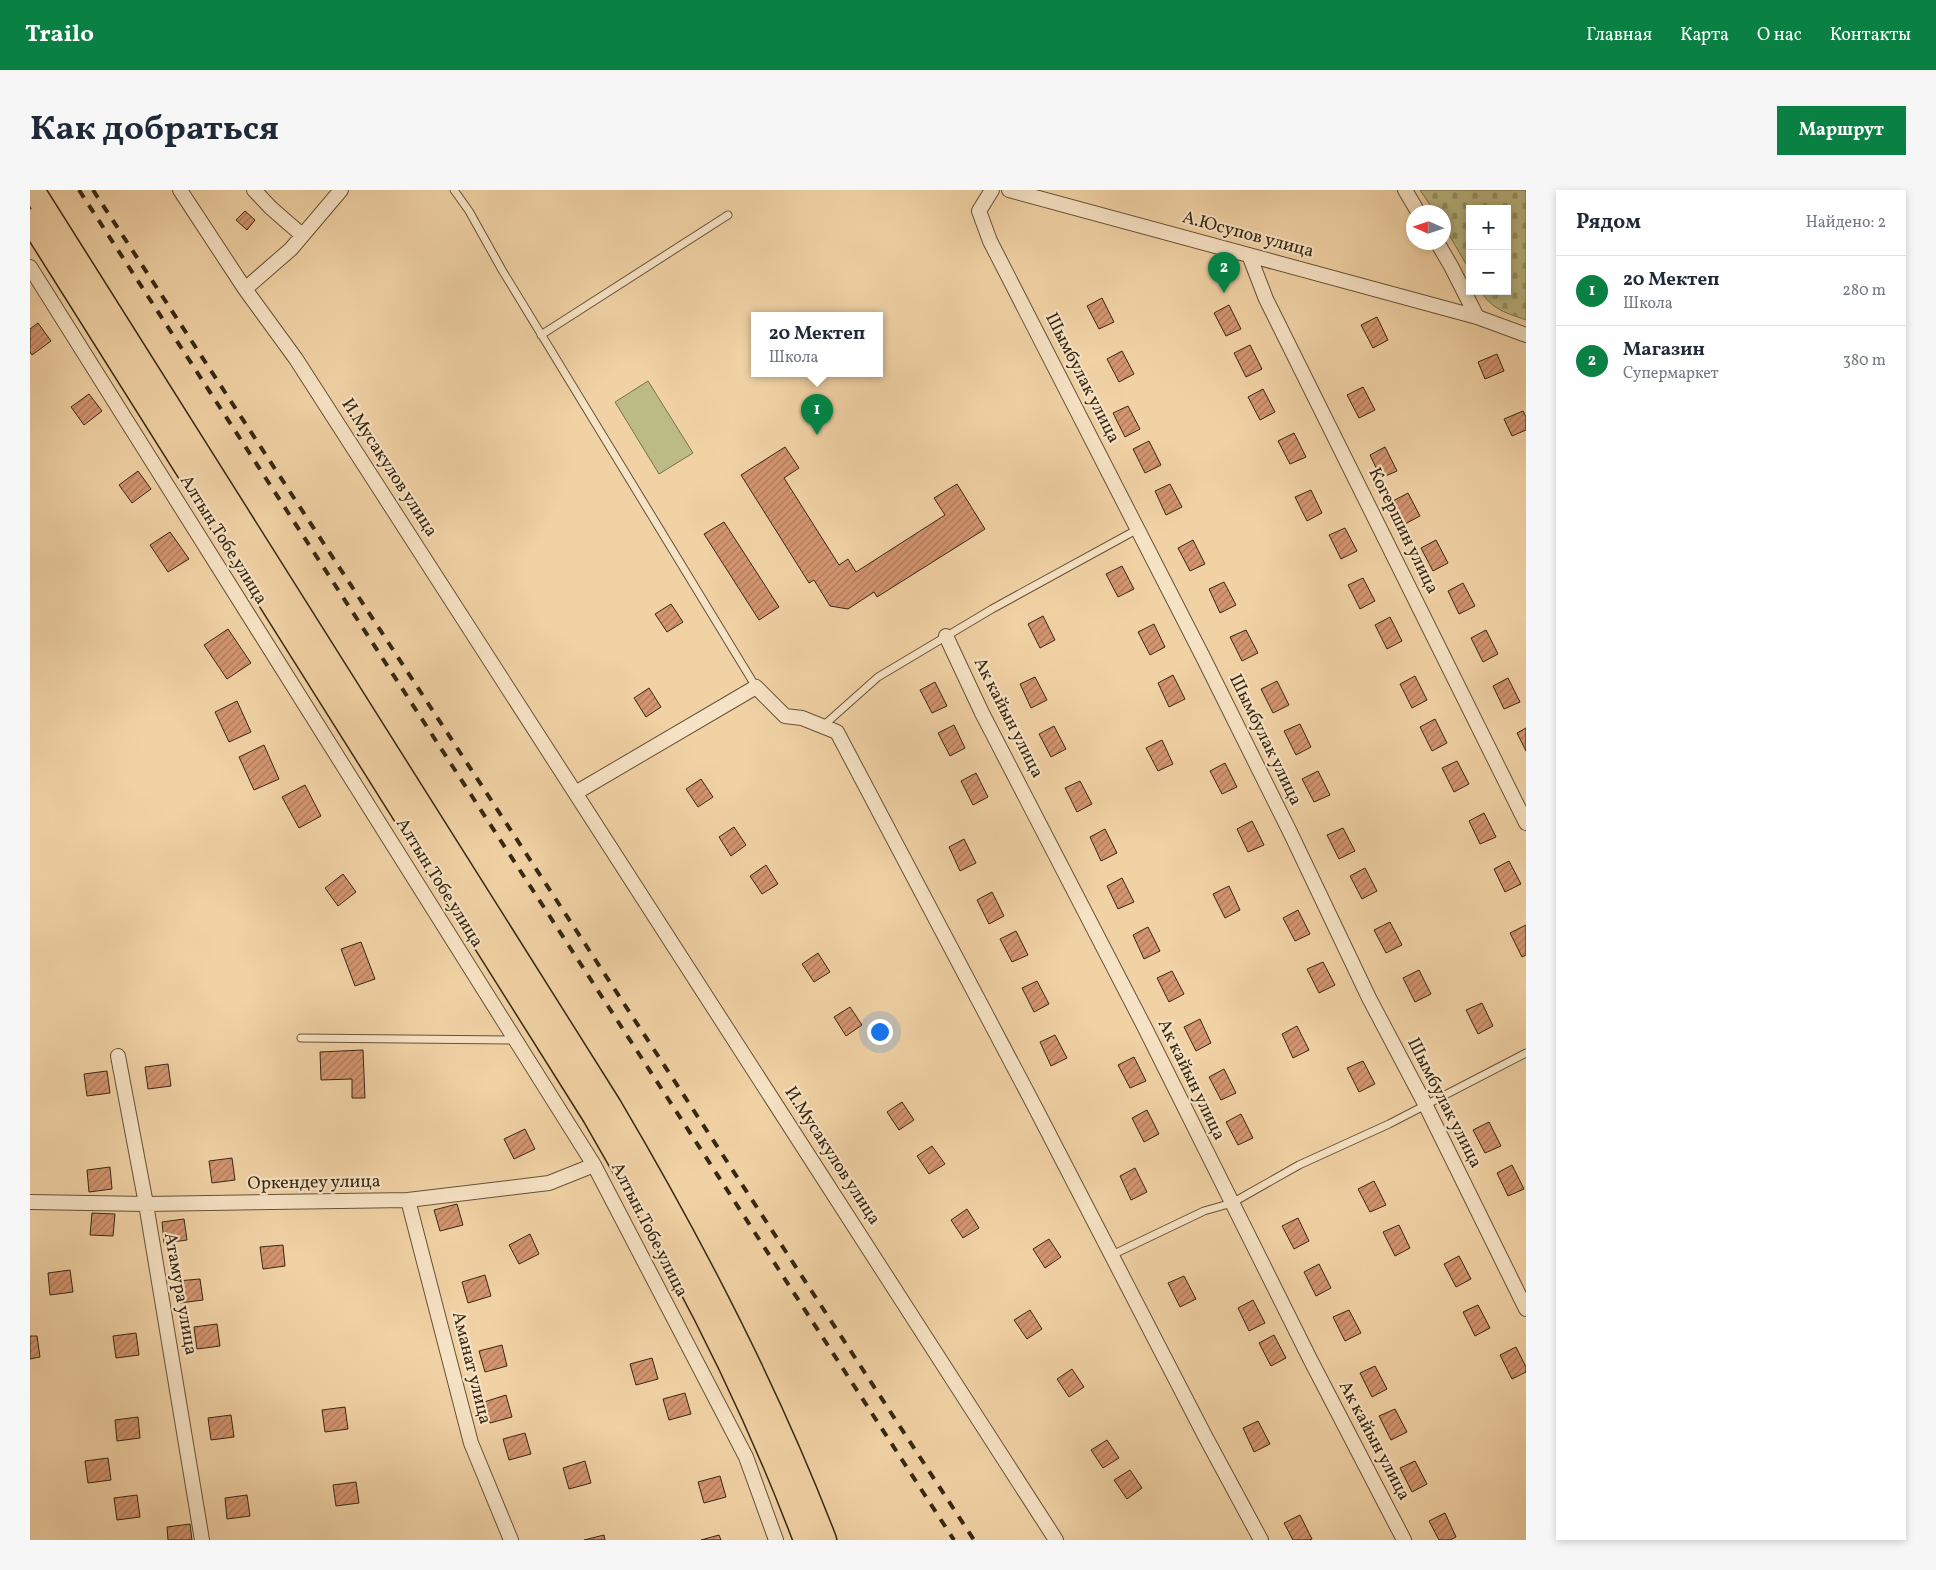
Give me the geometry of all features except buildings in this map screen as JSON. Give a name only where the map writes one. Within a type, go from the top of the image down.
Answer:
[{"type":"highway","points":[[33,190],[638,1155],[689,1247],[770,1408],[825,1540]]},
{"type":"highway","points":[[30,220],[594,1116],[673,1255],[754,1416],[788,1494],[805,1540]]},
{"type":"street","name":"И.Мусакулов улица","points":[[180,190],[245,289],[296,359],[577,792],[1056,1540]]},
{"type":"street","points":[[254,190],[271,208],[302,235]]},
{"type":"street","points":[[245,289],[291,248],[341,190]]},
{"type":"street","name":"Шымбулак улица","points":[[992,190],[979,211],[990,241],[1138,529],[1290,832],[1369,998],[1425,1104],[1526,1309]]},
{"type":"street","name":"А.Юсупов улица","points":[[1008,190],[1476,317],[1526,335]]},
{"type":"street","points":[[1405,190],[1414,205]]},
{"type":"street","points":[[1442,250],[1476,317]]},
{"type":"street","name":"Когершин улица","points":[[1250,255],[1266,299],[1526,823]]},
{"type":"street","name":"Алтын Тобе улица","points":[[30,267],[594,1165],[746,1457],[776,1540]]},
{"type":"street","name":"Ак кайын улица","points":[[946,636],[982,712],[1145,1028],[1232,1204],[1404,1540]]},
{"type":"street","points":[[577,792],[756,687],[785,716],[802,718],[837,732],[1261,1540]]},
{"type":"street","name":"Атамура улица","points":[[118,1056],[146,1204],[202,1540]]},
{"type":"street","name":"Оркендеу улица","points":[[30,1202],[146,1204],[408,1200],[549,1183],[594,1165]]},
{"type":"street","name":"Аманат улица","points":[[408,1200],[471,1443],[511,1540]]},
{"type":"lane","points":[[454,190],[469,210],[541,335],[756,687]]},
{"type":"lane","points":[[541,335],[728,215]]},
{"type":"lane","points":[[822,726],[878,677],[946,636],[1138,529]]},
{"type":"lane","points":[[301,1038],[515,1040]]},
{"type":"lane","points":[[1112,1255],[1204,1211],[1232,1204],[1299,1165],[1389,1124],[1526,1053]]},
{"type":"green space","points":[[1420,190],[1526,190],[1526,320],[1495,307],[1484,295],[1511,295],[1511,205],[1466,205],[1466,264],[1451,238],[1451,205],[1430,205]]},
{"type":"green space","points":[[648,381],[693,453],[659,474],[615,402]]},
{"type":"railway","points":[[79,190],[954,1540]]},
{"type":"railway","points":[[93,190],[974,1540]]},
{"type":"place","name":"Магазин","points":[[1224,293]]},
{"type":"place","name":"20 Мектеп","points":[[817,435]]}]
